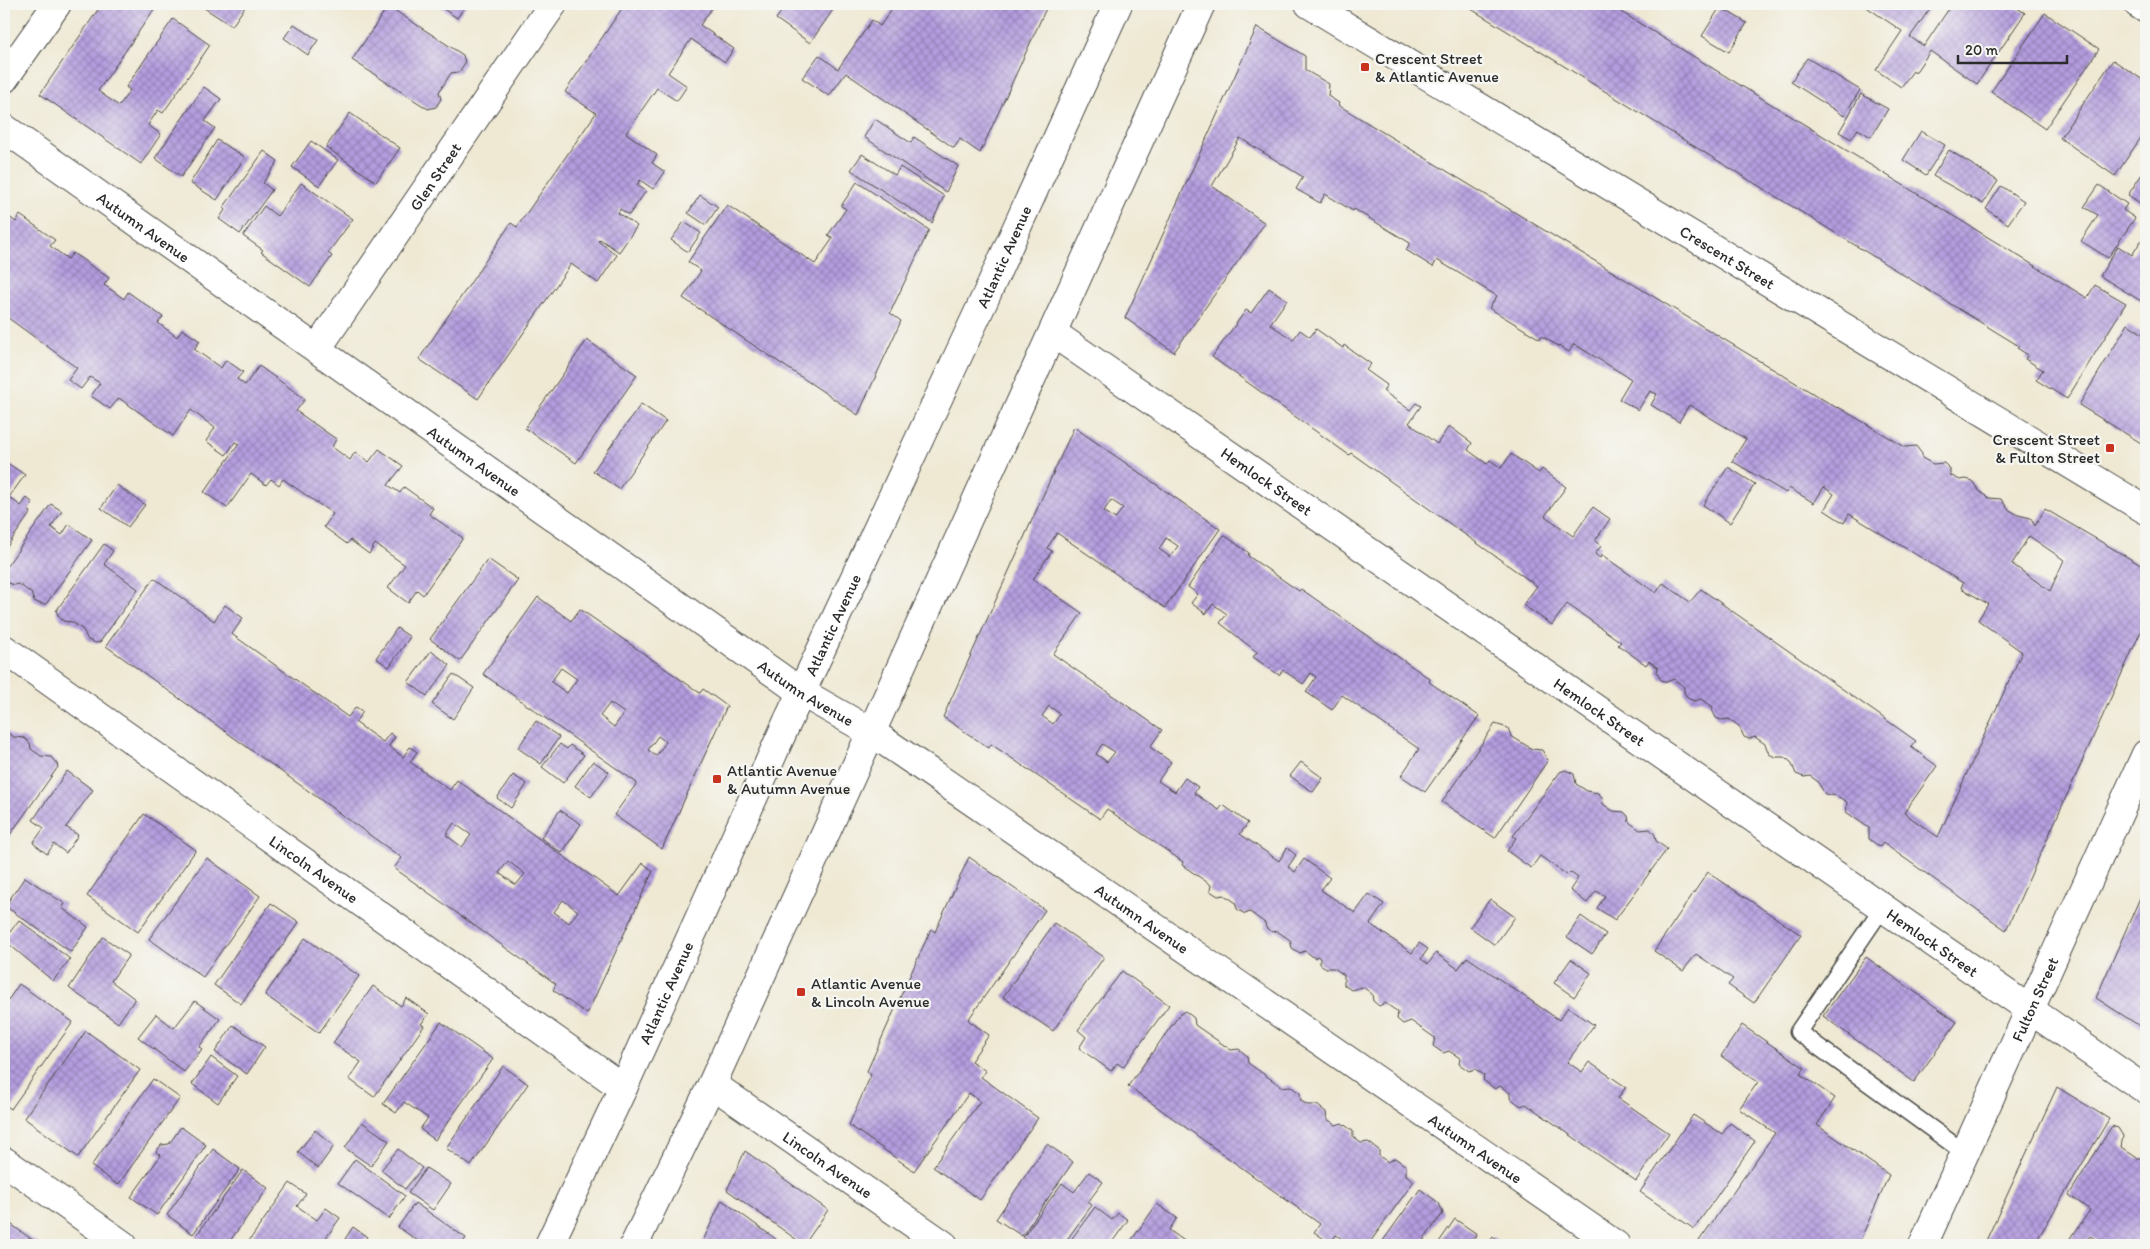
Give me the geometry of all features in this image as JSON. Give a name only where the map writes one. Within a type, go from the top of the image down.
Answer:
[{"type":"street","points":[[4,80],[57,4]]},
{"type":"street","name":"Glen Street","points":[[317,349],[553,4]]},
{"type":"street","name":"Atlantic Avenue","points":[[550,1245],[623,1088],[801,692],[981,307],[1118,4]]},
{"type":"street","points":[[634,1245],[712,1084],[1201,4]]},
{"type":"street","name":"Crescent Street","points":[[1309,4],[2146,510]]},
{"type":"street","points":[[2138,4],[2146,9]]},
{"type":"street","name":"Autumn Avenue","points":[[4,128],[801,692],[871,732],[1616,1245]]},
{"type":"street","name":"Hemlock Street","points":[[1053,333],[2146,1090]]},
{"type":"street","name":"Lincoln Avenue","points":[[4,649],[623,1088]]},
{"type":"street","name":"Fulton Street","points":[[1923,1245],[2146,754]]},
{"type":"street","name":"Lincoln Avenue","points":[[712,1084],[944,1245]]},
{"type":"street","points":[[4,1161],[123,1245]]},
{"type":"lane","points":[[1883,907],[1798,1032],[1965,1153]]},
{"type":"building","points":[[102,4],[157,5],[98,91],[119,106],[130,90],[126,87],[173,19],[210,45],[163,113],[158,110],[148,125],[161,134],[141,164],[40,94]]},
{"type":"building","points":[[198,4],[247,4],[232,26]]},
{"type":"building","points":[[436,4],[467,4],[457,18]]},
{"type":"building","points":[[625,4],[715,4],[700,25],[734,49],[725,62],[691,39],[668,73],[687,86],[677,101],[657,88],[626,133],[657,155],[652,163],[665,172],[653,189],[640,180],[637,185],[646,191],[629,215],[620,209],[618,213],[637,226],[619,252],[600,239],[598,241],[617,255],[598,283],[571,264],[478,399],[419,359],[511,223],[517,227],[596,113],[565,92]]},
{"type":"building","points":[[787,4],[837,4],[810,43],[776,19]]},
{"type":"building","points":[[895,4],[1048,4],[980,153],[960,139],[954,148],[846,73],[829,96],[802,78],[819,55],[838,69],[872,20],[880,26]]},
{"type":"building","points":[[1463,4],[1608,4],[2087,298],[2095,285],[2126,303],[2067,399],[2036,380],[2043,370],[2025,359],[2028,355],[2017,348],[2019,346]]},
{"type":"building","points":[[1862,4],[1933,4],[1910,37],[1924,46],[1952,4],[2011,4],[2025,13],[1977,84],[1930,51],[1915,73],[1913,71],[1901,87],[1876,70],[1902,31]]},
{"type":"building","points":[[388,6],[463,55],[465,63],[459,72],[451,73],[439,92],[441,99],[436,107],[428,109],[352,60]]},
{"type":"building","points":[[1720,7],[1747,23],[1729,52],[1702,36]]},
{"type":"building","points":[[2045,13],[2099,49],[2045,129],[1991,92]]},
{"type":"building","points":[[294,24],[318,40],[308,55],[284,38]]},
{"type":"building","points":[[1257,27],[1305,56],[1305,70],[1329,84],[1328,96],[1339,103],[1338,105],[1837,408],[1905,447],[1916,446],[1922,454],[1922,458],[1933,464],[1944,463],[1950,469],[1950,475],[1960,480],[1972,481],[1979,491],[1989,498],[2001,499],[2008,509],[2018,515],[2031,518],[2035,526],[2045,509],[2146,568],[2146,620],[2006,930],[1883,843],[1880,847],[1869,839],[1869,828],[1846,812],[1847,802],[1837,796],[1825,794],[1817,781],[1810,776],[1804,777],[1796,774],[1791,762],[1784,757],[1775,757],[1769,754],[1765,744],[1755,737],[1749,739],[1744,737],[1739,726],[1729,719],[1721,720],[1716,718],[1712,710],[1713,707],[1701,699],[1695,701],[1689,699],[1684,693],[1684,687],[1674,679],[1667,682],[1661,680],[1657,673],[1658,668],[1649,661],[1646,665],[1618,645],[1621,642],[1567,604],[1552,625],[1523,605],[1537,586],[1351,453],[1349,455],[1212,357],[1246,310],[1251,313],[1269,288],[1287,300],[1270,324],[1293,340],[1300,330],[1310,337],[1316,329],[1343,348],[1344,345],[1371,364],[1366,370],[1387,385],[1383,391],[1410,410],[1416,403],[1421,406],[1409,423],[1437,444],[1449,426],[1472,443],[1468,450],[1487,464],[1490,460],[1501,468],[1511,454],[1539,473],[1542,469],[1566,487],[1545,516],[1573,536],[1593,507],[1610,519],[1595,541],[1601,546],[1595,554],[1600,558],[1602,555],[1656,593],[1663,583],[1690,602],[1701,589],[1916,741],[1911,747],[1937,766],[1904,813],[1938,837],[2022,652],[1978,620],[1988,604],[1961,588],[1963,583],[1849,514],[1844,523],[1824,510],[1834,494],[1824,487],[1814,503],[1789,488],[1786,493],[1732,461],[1746,439],[1689,405],[1679,422],[1651,405],[1657,394],[1650,391],[1638,410],[1619,399],[1631,379],[1574,344],[1569,352],[1541,336],[1540,339],[1489,308],[1497,296],[1437,260],[1433,267],[1406,250],[1410,243],[1354,209],[1353,211],[1325,194],[1320,203],[1296,189],[1303,177],[1240,138],[1212,186],[1265,223],[1174,352],[1125,318]],"holes":[[[2029,536],[2064,560],[2050,591],[2012,564]]]},
{"type":"building","points":[[1807,58],[1860,90],[1844,116],[1791,82]]},
{"type":"building","points":[[2113,60],[2146,82],[2146,130],[2115,176],[2060,138]]},
{"type":"building","points":[[204,87],[221,99],[205,121],[215,128],[181,177],[155,158]]},
{"type":"building","points":[[1861,94],[1888,109],[1871,137],[1858,129],[1851,139],[1839,132]]},
{"type":"building","points":[[350,113],[400,148],[376,182],[326,147]]},
{"type":"building","points":[[875,119],[911,143],[914,137],[958,166],[946,192],[864,137]]},
{"type":"building","points":[[1921,131],[1945,145],[1926,175],[1903,160]]},
{"type":"building","points":[[217,140],[245,157],[217,200],[190,183]]},
{"type":"building","points":[[311,141],[338,160],[319,186],[292,167]]},
{"type":"building","points":[[1949,150],[1998,181],[1983,204],[1933,176]]},
{"type":"building","points":[[264,151],[278,161],[263,183],[272,190],[240,234],[219,219],[225,210],[223,208]]},
{"type":"building","points":[[862,154],[895,175],[900,167],[944,196],[932,223],[851,170]]},
{"type":"building","points":[[2146,168],[2146,207],[2128,195]]},
{"type":"building","points":[[857,182],[929,230],[890,313],[901,321],[858,415],[683,298],[701,271],[688,262],[727,205],[815,264],[833,238],[828,235],[846,209],[841,206]]},
{"type":"building","points":[[301,183],[353,219],[328,253],[332,256],[310,287],[261,252],[263,250],[243,236],[264,206],[277,216]]},
{"type":"building","points":[[2099,185],[2127,204],[2123,210],[2135,218],[2108,258],[2081,241],[2098,215],[2084,207]]},
{"type":"building","points":[[2001,186],[2024,201],[2008,224],[1986,209]]},
{"type":"building","points":[[700,195],[718,207],[706,225],[688,213]]},
{"type":"building","points":[[4,213],[16,222],[20,215],[55,240],[50,246],[68,259],[73,253],[109,278],[104,285],[124,299],[128,292],[163,317],[158,323],[177,337],[182,329],[200,341],[194,349],[221,368],[226,360],[243,372],[237,379],[245,385],[259,366],[305,399],[296,411],[336,439],[332,447],[350,460],[355,452],[369,462],[379,449],[403,466],[388,485],[400,493],[404,487],[433,508],[429,514],[463,538],[423,595],[417,590],[408,603],[388,588],[405,565],[375,544],[369,554],[350,540],[347,544],[324,527],[333,514],[283,479],[279,485],[271,479],[266,485],[251,474],[227,508],[204,492],[239,444],[235,442],[226,455],[206,441],[215,428],[191,410],[173,436],[119,398],[110,409],[91,396],[100,383],[90,377],[81,389],[68,380],[77,368],[4,315]]},
{"type":"building","points":[[684,222],[701,233],[688,252],[671,240]]},
{"type":"building","points":[[2146,233],[2146,299],[2143,297],[2141,301],[2100,276],[2118,246],[2132,255]]},
{"type":"building","points":[[2128,324],[2146,336],[2146,446],[2079,405]]},
{"type":"building","points":[[587,340],[637,375],[576,463],[525,428]]},
{"type":"building","points":[[641,404],[666,421],[619,489],[593,471]]},
{"type":"building","points":[[1074,427],[1220,529],[1165,608],[1057,533],[1047,548],[1052,551],[1033,579],[1082,613],[1053,654],[1162,730],[1150,747],[1171,762],[1158,781],[1175,792],[1185,778],[1198,787],[1194,793],[1219,810],[1223,805],[1248,823],[1240,834],[1279,861],[1287,848],[1296,855],[1288,867],[1295,872],[1304,859],[1330,878],[1321,890],[1355,913],[1369,894],[1384,904],[1370,924],[1412,953],[1419,943],[1428,949],[1421,959],[1428,964],[1436,953],[1458,969],[1467,957],[1559,1020],[1568,1007],[1594,1025],[1567,1062],[1582,1072],[1589,1062],[1626,1087],[1618,1098],[1669,1133],[1636,1181],[1526,1104],[1521,1106],[1510,1098],[1510,1093],[1500,1086],[1495,1089],[1483,1080],[1484,1075],[1475,1069],[1469,1071],[1459,1064],[1460,1058],[1449,1051],[1443,1053],[1433,1046],[1435,1038],[1411,1021],[1403,1024],[1397,1019],[1398,1012],[1385,1003],[1379,1006],[1373,1001],[1372,994],[1363,987],[1351,990],[1344,985],[1344,975],[1334,968],[1326,968],[1320,964],[1320,958],[1317,956],[1315,958],[1305,951],[1300,953],[1292,948],[1290,940],[1277,931],[1272,932],[1266,928],[1265,923],[1250,912],[1245,914],[1237,909],[1235,902],[1224,895],[1218,896],[1210,891],[1211,885],[1182,865],[1183,862],[1107,809],[1100,819],[991,744],[989,748],[943,717]],"holes":[[[1111,500],[1123,508],[1115,519],[1104,511]],[[1166,538],[1178,546],[1170,557],[1159,549]],[[1049,706],[1060,714],[1053,724],[1042,716]],[[1102,744],[1115,752],[1107,762],[1096,754]]]},
{"type":"building","points":[[6,462],[25,475],[9,497],[21,506],[27,498],[33,503],[28,510],[31,512],[4,551],[4,465]]},
{"type":"building","points":[[1728,467],[1755,484],[1730,523],[1703,505]]},
{"type":"building","points":[[117,485],[145,505],[128,527],[101,508]]},
{"type":"building","points":[[51,504],[62,511],[51,527],[62,535],[69,524],[92,540],[46,604],[41,604],[34,601],[31,593],[19,584],[14,585],[6,582],[4,570]]},
{"type":"building","points":[[1224,535],[1249,553],[1248,556],[1299,591],[1301,589],[1430,679],[1429,682],[1479,716],[1425,792],[1401,776],[1419,749],[1342,695],[1332,710],[1306,692],[1316,677],[1311,673],[1303,684],[1283,670],[1279,675],[1253,657],[1257,652],[1220,623],[1227,614],[1213,604],[1206,614],[1191,603],[1198,594],[1188,587]]},
{"type":"building","points":[[104,544],[113,551],[104,564],[138,589],[100,642],[96,643],[88,640],[83,630],[72,622],[63,621],[56,611]]},
{"type":"building","points":[[488,559],[518,580],[460,661],[430,639]]},
{"type":"building","points":[[154,578],[214,621],[225,605],[243,618],[233,635],[348,717],[356,707],[363,712],[355,722],[383,742],[390,733],[395,737],[389,746],[403,757],[410,747],[417,752],[410,762],[450,790],[457,780],[619,896],[643,863],[653,871],[587,1014],[553,990],[556,984],[394,868],[402,858],[106,646]],"holes":[[[454,823],[471,835],[462,847],[446,835]],[[508,861],[525,874],[516,885],[499,873]],[[563,900],[578,911],[569,923],[554,912]]]},
{"type":"building","points":[[538,597],[571,621],[580,609],[700,693],[703,689],[727,706],[662,849],[614,815],[637,783],[483,674]],"holes":[[[561,668],[577,679],[567,693],[551,682]],[[610,703],[624,713],[614,727],[600,716]],[[658,736],[666,742],[656,756],[648,750]]]},
{"type":"building","points":[[397,628],[410,637],[389,667],[376,658]]},
{"type":"building","points":[[431,651],[450,665],[427,696],[408,682]]},
{"type":"building","points":[[453,674],[474,688],[453,719],[432,704]]},
{"type":"building","points":[[536,721],[559,737],[541,764],[518,748]]},
{"type":"building","points":[[1495,724],[1508,728],[1511,736],[1532,749],[1542,750],[1548,760],[1495,838],[1442,802]]},
{"type":"building","points":[[4,730],[14,737],[24,738],[30,743],[31,749],[41,756],[51,757],[58,767],[7,839],[4,837]]},
{"type":"building","points":[[560,744],[567,749],[570,745],[584,755],[563,783],[542,767]]},
{"type":"building","points":[[593,761],[609,772],[591,797],[575,786]]},
{"type":"building","points":[[1301,762],[1323,778],[1313,792],[1290,776]]},
{"type":"building","points":[[1565,770],[1574,774],[1576,784],[1587,791],[1598,793],[1602,797],[1603,804],[1613,811],[1624,812],[1628,816],[1629,822],[1640,830],[1650,829],[1655,835],[1656,841],[1667,849],[1615,920],[1597,908],[1605,896],[1596,891],[1587,903],[1570,890],[1578,878],[1570,872],[1567,875],[1540,856],[1531,868],[1507,851],[1516,838],[1513,836],[1560,772]]},
{"type":"building","points":[[67,771],[93,790],[66,827],[78,835],[66,853],[54,844],[47,854],[33,843],[44,828],[33,820]]},
{"type":"building","points":[[513,775],[527,784],[511,808],[497,798]]},
{"type":"building","points":[[560,810],[581,824],[562,853],[541,838]]},
{"type":"building","points":[[144,814],[196,850],[138,932],[87,896]]},
{"type":"building","points":[[969,857],[1045,910],[968,1020],[989,1035],[971,1061],[986,1071],[981,1077],[1038,1118],[980,1200],[933,1167],[980,1101],[969,1093],[914,1171],[849,1125],[871,1075],[867,1071],[931,929],[935,932]]},
{"type":"building","points":[[207,858],[260,896],[203,977],[149,939]]},
{"type":"building","points":[[1708,872],[1801,935],[1754,1003],[1728,985],[1733,979],[1696,954],[1683,971],[1654,951]]},
{"type":"building","points":[[25,877],[65,904],[62,908],[88,927],[71,952],[5,906]]},
{"type":"building","points":[[2146,884],[2146,1030],[2096,998]]},
{"type":"building","points":[[1490,899],[1515,917],[1495,945],[1470,927]]},
{"type":"building","points":[[271,903],[299,922],[241,1004],[214,985]]},
{"type":"building","points":[[1581,916],[1606,934],[1592,954],[1567,937]]},
{"type":"building","points":[[19,920],[70,959],[53,981],[4,940]]},
{"type":"building","points":[[1054,923],[1104,957],[1053,1031],[1003,997]]},
{"type":"building","points":[[103,937],[129,955],[111,981],[135,999],[118,1023],[69,988]]},
{"type":"building","points":[[305,938],[359,976],[319,1033],[265,995]]},
{"type":"building","points":[[1866,957],[1957,1022],[1914,1082],[1823,1016]]},
{"type":"building","points":[[1571,959],[1591,973],[1574,997],[1554,983]]},
{"type":"building","points":[[1122,971],[1169,1005],[1123,1067],[1117,1063],[1111,1071],[1079,1048],[1086,1037],[1078,1030]]},
{"type":"building","points":[[19,984],[73,1022],[11,1109],[4,1104],[4,1006]]},
{"type":"building","points":[[373,986],[401,1006],[406,998],[429,1014],[421,1024],[424,1026],[374,1097],[349,1079],[361,1062],[333,1043]]},
{"type":"building","points":[[195,1001],[220,1019],[199,1047],[202,1049],[184,1072],[138,1037],[156,1014],[174,1028]]},
{"type":"building","points":[[1185,1011],[1194,1018],[1195,1025],[1231,1050],[1239,1049],[1247,1056],[1248,1063],[1282,1087],[1290,1086],[1300,1093],[1301,1101],[1308,1105],[1317,1105],[1326,1112],[1327,1119],[1336,1125],[1342,1123],[1353,1131],[1353,1137],[1361,1143],[1368,1142],[1379,1150],[1379,1156],[1388,1162],[1395,1158],[1406,1166],[1406,1175],[1414,1181],[1368,1245],[1351,1245],[1336,1235],[1330,1243],[1314,1232],[1320,1224],[1128,1086],[1180,1014]]},
{"type":"building","points":[[441,1022],[493,1059],[435,1140],[420,1129],[428,1118],[404,1102],[396,1113],[383,1104]]},
{"type":"building","points":[[233,1025],[265,1047],[247,1074],[215,1052]]},
{"type":"building","points":[[1742,1025],[1805,1068],[1800,1074],[1835,1098],[1817,1125],[1889,1175],[1858,1245],[1705,1245],[1699,1241],[1775,1133],[1739,1109],[1758,1082],[1721,1056]]},
{"type":"building","points":[[86,1031],[140,1070],[78,1157],[24,1118]]},
{"type":"building","points":[[211,1057],[237,1076],[218,1103],[192,1084]]},
{"type":"building","points":[[503,1066],[528,1084],[471,1166],[446,1148]]},
{"type":"building","points":[[153,1079],[180,1098],[118,1185],[91,1166]]},
{"type":"building","points":[[2057,1087],[2109,1119],[2034,1245],[1984,1245]]},
{"type":"building","points":[[1693,1115],[1722,1134],[1730,1123],[1755,1141],[1694,1229],[1640,1192]]},
{"type":"building","points":[[362,1122],[389,1141],[371,1166],[345,1148]]},
{"type":"building","points":[[2112,1126],[2118,1128],[2123,1136],[2121,1147],[2137,1158],[2146,1158],[2146,1245],[2103,1245],[2090,1236],[2084,1245],[2075,1245],[2069,1241],[2090,1210],[2069,1195]]},
{"type":"building","points":[[181,1127],[206,1145],[157,1215],[131,1197],[161,1155],[156,1152],[161,1145],[169,1144]]},
{"type":"building","points":[[315,1130],[334,1146],[318,1168],[298,1152]]},
{"type":"building","points":[[1047,1144],[1073,1162],[1022,1236],[996,1219]]},
{"type":"building","points":[[213,1149],[240,1169],[193,1234],[167,1215]]},
{"type":"building","points":[[398,1149],[422,1168],[405,1189],[381,1170]]},
{"type":"building","points":[[745,1151],[828,1210],[804,1245],[727,1190]]},
{"type":"building","points":[[355,1159],[405,1196],[389,1219],[338,1183]]},
{"type":"building","points":[[426,1168],[451,1184],[433,1210],[408,1193]]},
{"type":"building","points":[[243,1170],[268,1188],[227,1245],[209,1245],[196,1236]]},
{"type":"building","points":[[1089,1172],[1103,1182],[1088,1202],[1092,1205],[1063,1245],[1053,1240],[1049,1245],[1034,1245],[1023,1237],[1062,1183],[1074,1192]]},
{"type":"building","points":[[290,1183],[306,1194],[297,1206],[317,1220],[326,1208],[340,1218],[321,1245],[246,1245]]},
{"type":"building","points":[[1420,1189],[1439,1203],[1443,1213],[1420,1245],[1380,1245]]},
{"type":"building","points":[[722,1200],[777,1240],[773,1245],[701,1245]]},
{"type":"building","points":[[415,1203],[466,1238],[461,1245],[424,1245],[398,1227]]},
{"type":"building","points":[[1157,1204],[1177,1218],[1169,1230],[1190,1245],[1128,1245]]},
{"type":"building","points":[[1095,1207],[1112,1220],[1118,1213],[1128,1220],[1110,1245],[1067,1245]]},
{"type":"building","points":[[4,1219],[27,1236],[41,1245],[4,1245]]},
{"type":"building","points":[[1455,1219],[1477,1234],[1469,1245],[1437,1245]]},
{"type":"building","points":[[353,1227],[367,1237],[362,1245],[341,1245]]},
{"type":"building","points":[[1493,1237],[1505,1245],[1487,1245]]},
{"type":"place","name":"Crescent Street & Atlantic Avenue","points":[[1365,67]]},
{"type":"place","name":"Crescent Street & Fulton Street","points":[[2110,448]]},
{"type":"place","name":"Atlantic Avenue & Autumn Avenue","points":[[717,779]]},
{"type":"place","name":"Atlantic Avenue & Lincoln Avenue","points":[[801,992]]}]
